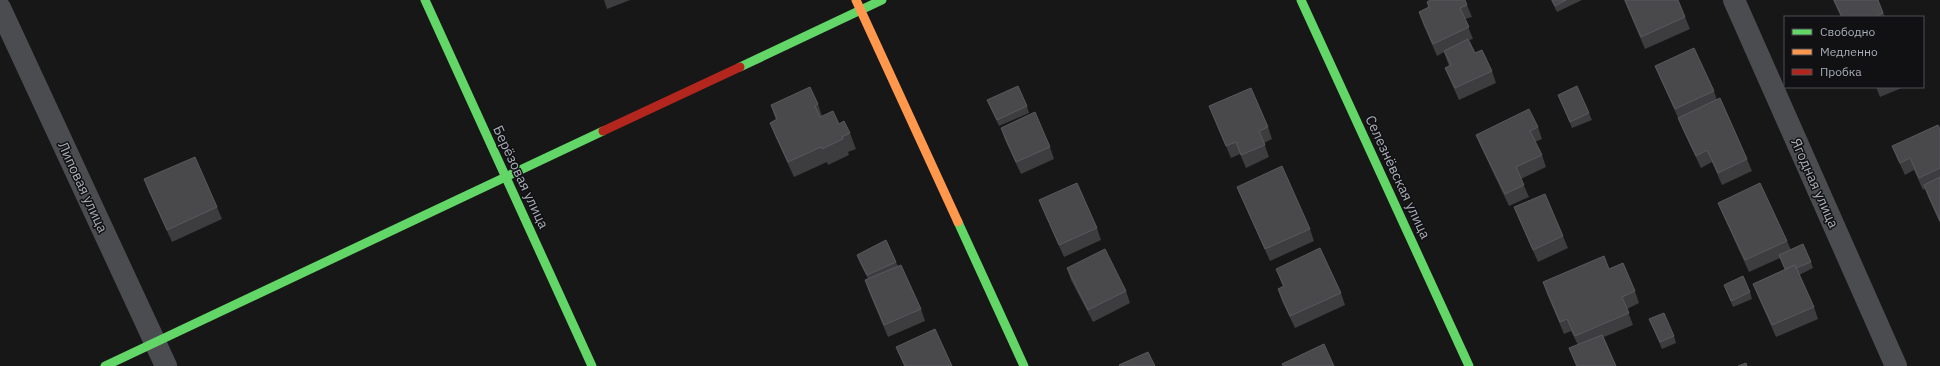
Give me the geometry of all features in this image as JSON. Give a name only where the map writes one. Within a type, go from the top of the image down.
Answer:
[{"type":"street","name":"Берёзовая улица","points":[[425,0],[592,366]]},
{"type":"street","points":[[856,0],[1024,366]]},
{"type":"street","points":[[105,366],[882,0]]},
{"type":"street","name":"Селезнёвская улица","points":[[1301,0],[1469,366]]},
{"type":"street","name":"Ягодная улица","points":[[1734,0],[1896,366]]},
{"type":"street","name":"Липовая улица","points":[[0,8],[166,366]]},
{"type":"building","points":[[1430,0],[1465,0],[1467,5],[1460,8],[1469,27],[1433,44],[1419,12],[1429,7],[1427,2]]},
{"type":"building","points":[[1552,0],[1566,0],[1555,6]]},
{"type":"building","points":[[1625,0],[1678,0],[1685,17],[1641,37]]},
{"type":"building","points":[[1834,0],[1878,0],[1883,13],[1876,16],[1842,16]]},
{"type":"building","points":[[1468,39],[1475,53],[1482,50],[1492,71],[1455,88],[1445,68],[1451,65],[1444,51]]},
{"type":"building","points":[[1694,48],[1714,91],[1675,109],[1655,66]]},
{"type":"building","points":[[1018,86],[1027,106],[997,120],[987,100]]},
{"type":"building","points":[[1577,86],[1589,113],[1570,122],[1558,95]]},
{"type":"building","points":[[810,87],[818,104],[815,106],[820,117],[833,111],[839,124],[844,121],[850,133],[842,137],[843,139],[822,149],[821,147],[788,162],[770,123],[777,119],[771,105]]},
{"type":"building","points":[[1251,88],[1268,127],[1259,131],[1265,145],[1241,155],[1236,142],[1226,146],[1209,106]]},
{"type":"building","points":[[1720,98],[1747,159],[1718,173],[1707,150],[1696,156],[1678,118]]},
{"type":"building","points":[[1529,109],[1538,127],[1530,131],[1542,155],[1516,167],[1524,185],[1505,194],[1476,135]]},
{"type":"building","points":[[1035,112],[1050,147],[1016,162],[1001,128]]},
{"type":"building","points":[[1938,125],[1940,129],[1940,168],[1919,178],[1910,158],[1900,163],[1892,146]]},
{"type":"building","points":[[195,157],[217,207],[167,230],[144,179]]},
{"type":"building","points":[[1282,166],[1310,229],[1265,249],[1237,187]]},
{"type":"building","points":[[1940,177],[1940,221],[1924,185]]},
{"type":"building","points":[[1077,183],[1097,228],[1059,245],[1039,200]]},
{"type":"building","points":[[1760,183],[1787,241],[1745,260],[1718,203]]},
{"type":"building","points":[[1545,194],[1563,236],[1533,250],[1514,207]]},
{"type":"building","points":[[886,240],[896,262],[867,275],[857,255]]},
{"type":"building","points":[[1803,244],[1811,262],[1796,268],[1795,265],[1785,269],[1779,255]]},
{"type":"building","points":[[1320,248],[1341,293],[1290,316],[1278,289],[1284,286],[1276,269]]},
{"type":"building","points":[[1105,249],[1126,291],[1088,310],[1067,268]]},
{"type":"building","points":[[1604,256],[1609,269],[1623,263],[1635,291],[1622,297],[1629,313],[1575,336],[1567,319],[1560,322],[1543,282]]},
{"type":"building","points":[[901,265],[921,309],[884,325],[865,280]]},
{"type":"building","points":[[1795,265],[1814,307],[1772,325],[1753,284]]},
{"type":"building","points":[[1743,276],[1750,292],[1731,301],[1724,285]]},
{"type":"building","points":[[1664,313],[1674,336],[1660,342],[1649,319]]},
{"type":"building","points":[[935,329],[952,366],[905,366],[896,347]]},
{"type":"building","points":[[1602,335],[1616,366],[1577,366],[1569,348]]},
{"type":"building","points":[[1324,344],[1334,366],[1283,366],[1282,364]]},
{"type":"building","points":[[1148,352],[1155,366],[1119,365]]},
{"type":"building","points":[[1746,363],[1747,366],[1738,366]]},
{"type":"traffic: fast","points":[[425,0],[592,366]]},
{"type":"traffic: fast","points":[[740,67],[882,0]]},
{"type":"traffic: fast","points":[[1301,0],[1469,366]]},
{"type":"traffic: fast","points":[[105,366],[603,131]]},
{"type":"traffic: fast","points":[[958,222],[1024,366]]},
{"type":"traffic: slow","points":[[856,0],[958,222]]},
{"type":"traffic: jam","points":[[603,131],[740,67]]}]
